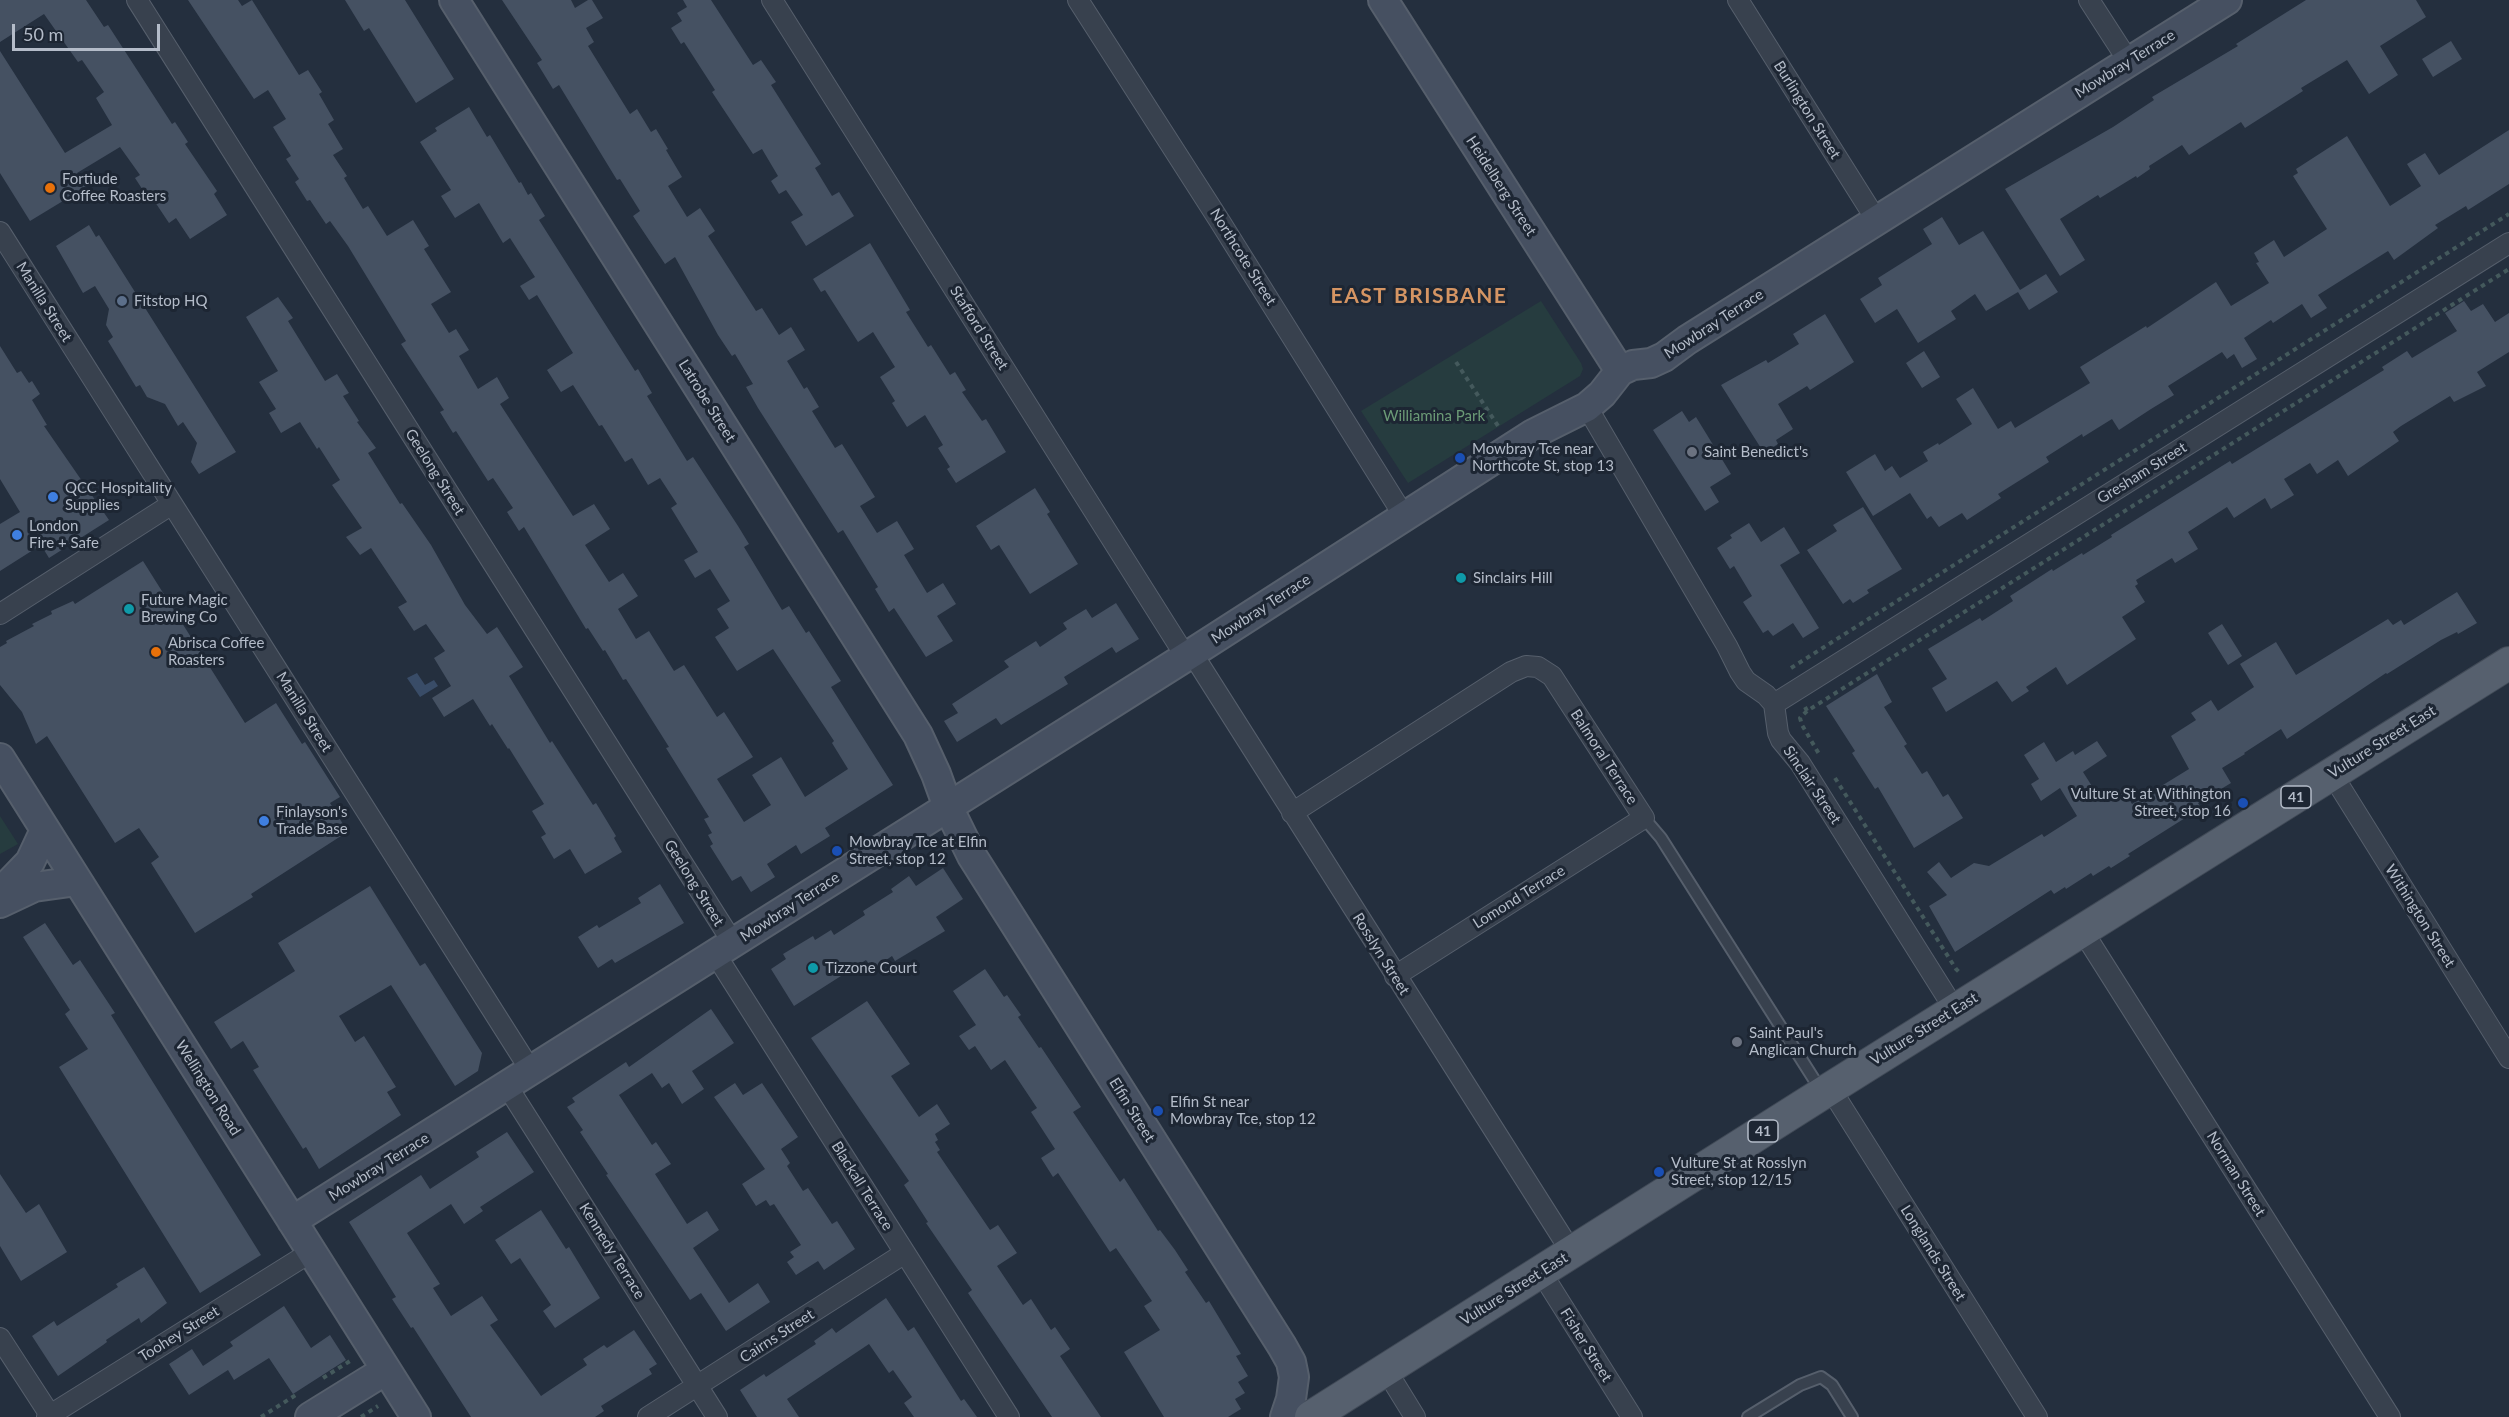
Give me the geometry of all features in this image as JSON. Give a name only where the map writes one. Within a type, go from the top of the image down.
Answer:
[{"type":"main road","name":"Vulture Street East","points":[[1311,1417],[1826,1090],[2509,663]]},
{"type":"street","name":"Geelong Street","points":[[137,0],[725,949]]},
{"type":"street","name":"Latrobe Street","points":[[454,0],[918,735],[948,807]]},
{"type":"street","name":"Stafford Street","points":[[772,0],[1189,655]]},
{"type":"street","name":"Northcote Street","points":[[1078,0],[1220,220],[1404,516]]},
{"type":"street","name":"Heidelberg Street","points":[[1383,0],[1620,371]]},
{"type":"street","name":"Burlington Street","points":[[1738,0],[1877,221]]},
{"type":"street","points":[[2089,0],[2129,62]]},
{"type":"street","name":"Mowbray Terrace","points":[[292,1221],[1189,655],[1533,434],[1587,407],[1602,394],[1620,371],[1664,357],[1687,340],[2227,0]]},
{"type":"street","name":"Manilla Street","points":[[0,232],[531,1071]]},
{"type":"street","name":"Gresham Street","points":[[1774,704],[2509,243]]},
{"type":"street","points":[[1587,407],[1740,672],[1746,681],[1766,695],[1774,704]]},
{"type":"street","points":[[0,614],[172,504]]},
{"type":"street","name":"Rosslyn Street","points":[[1189,655],[1572,1253]]},
{"type":"street","name":"Balmoral Terrace","points":[[1292,813],[1511,672],[1526,666],[1538,667],[1552,676],[1644,818]]},
{"type":"street","name":"Sinclair Street","points":[[1774,704],[1781,740],[1800,763],[1955,1010]]},
{"type":"street","name":"Wellington Road","points":[[0,758],[416,1417]]},
{"type":"street","name":"Withington Street","points":[[2332,774],[2509,1058]]},
{"type":"street","name":"Elfin Street","points":[[948,807],[968,848],[995,893],[1288,1358],[1294,1383],[1285,1417]]},
{"type":"street","name":"Lomond Terrace","points":[[1395,976],[1644,818]]},
{"type":"street","points":[[0,893],[30,862],[45,830]]},
{"type":"street","points":[[0,903],[34,887],[77,881]]},
{"type":"street","name":"Norman Street","points":[[2082,930],[2390,1417]]},
{"type":"street","name":"Blackall Terrace","points":[[725,949],[905,1254],[1009,1417]]},
{"type":"street","name":"Kennedy Terrace","points":[[507,1086],[717,1417]]},
{"type":"street","name":"Longlands Street","points":[[1826,1090],[2037,1417]]},
{"type":"street","name":"Toohey Street","points":[[49,1416],[311,1252]]},
{"type":"street","name":"Cairns Street","points":[[648,1417],[905,1254]]},
{"type":"street","name":"Fisher Street","points":[[1541,1272],[1632,1417]]},
{"type":"street","points":[[0,1338],[49,1416]]},
{"type":"street","points":[[310,1417],[386,1370]]},
{"type":"street","points":[[1386,1370],[1415,1417]]},
{"type":"lane","name":"Balmoral Terrace","points":[[1644,818],[1661,838],[1826,1090]]},
{"type":"lane","points":[[1748,1417],[1800,1385],[1821,1377],[1832,1385],[1852,1417]]},
{"type":"path","points":[[1782,673],[2509,214]]},
{"type":"path","points":[[1820,754],[1802,725],[1800,718],[1807,711],[2509,270]]},
{"type":"path","points":[[1456,362],[1500,429]]},
{"type":"path","points":[[1802,704],[1807,711]]},
{"type":"path","points":[[1832,774],[1961,974]]},
{"type":"path","points":[[361,1417],[378,1406]]},
{"type":"green space","name":"Williamina Park","points":[[1541,301],[1581,363],[1583,369],[1580,376],[1408,483],[1361,411]]},
{"type":"green space","points":[[0,816],[18,844],[0,854]]},
{"type":"water","points":[[417,673],[425,685],[434,680],[438,686],[420,697],[407,678]]},
{"type":"building","points":[[0,0],[86,0],[104,27],[108,25],[172,124],[175,122],[188,142],[185,144],[217,191],[214,194],[227,215],[190,239],[176,218],[169,223],[151,196],[148,198],[135,178],[140,175],[120,147],[77,173],[86,187],[30,221],[0,173],[0,51],[65,153],[112,125],[96,98],[104,92],[82,60],[78,62],[44,14],[0,42]]},
{"type":"building","points":[[188,0],[238,0],[242,6],[252,0],[299,75],[308,70],[322,92],[319,94],[334,120],[328,124],[343,149],[333,155],[347,176],[344,178],[363,209],[368,206],[387,236],[413,220],[429,246],[424,249],[451,292],[431,304],[449,333],[456,329],[469,350],[459,356],[478,389],[497,377],[509,398],[500,404],[573,516],[594,504],[610,529],[585,545],[609,582],[623,573],[638,596],[618,609],[636,639],[649,631],[674,671],[684,665],[717,717],[724,712],[753,757],[717,779],[744,822],[771,805],[752,775],[781,757],[805,797],[848,769],[832,743],[834,741],[773,649],[737,671],[715,637],[729,628],[717,609],[730,601],[710,569],[695,578],[684,560],[698,552],[671,508],[677,504],[660,478],[648,485],[632,458],[625,462],[573,385],[561,392],[547,370],[573,353],[537,295],[529,300],[520,286],[535,277],[510,238],[503,243],[479,203],[455,218],[441,196],[451,190],[420,142],[437,131],[435,128],[469,107],[487,137],[490,135],[519,183],[521,182],[528,195],[531,193],[545,216],[539,220],[635,371],[638,369],[652,393],[647,396],[687,461],[693,457],[738,526],[749,544],[744,547],[782,610],[789,606],[806,633],[809,631],[841,681],[831,687],[893,785],[825,828],[830,836],[801,854],[796,845],[767,864],[775,877],[751,892],[741,876],[732,881],[710,846],[713,844],[708,835],[712,833],[704,819],[709,817],[666,748],[669,747],[626,679],[623,680],[605,650],[603,651],[588,628],[586,629],[524,527],[519,531],[507,512],[513,508],[493,478],[488,481],[456,431],[453,433],[440,412],[444,410],[401,344],[406,341],[348,246],[330,221],[326,224],[295,182],[299,179],[286,159],[291,156],[273,127],[286,119],[268,90],[254,99]]},
{"type":"building","points":[[345,0],[405,0],[454,79],[416,103],[369,28],[364,31]]},
{"type":"building","points":[[502,0],[571,0],[575,8],[592,0],[603,18],[586,28],[594,42],[588,46],[630,114],[637,109],[651,132],[656,129],[668,149],[666,150],[682,177],[668,186],[687,217],[700,208],[715,231],[708,236],[756,311],[762,308],[779,335],[791,327],[805,350],[787,361],[804,389],[807,387],[819,407],[812,411],[835,448],[842,444],[875,497],[860,506],[877,533],[897,521],[914,549],[904,555],[927,593],[943,583],[956,604],[937,616],[953,641],[926,657],[894,608],[889,612],[875,589],[878,587],[843,530],[838,533],[758,408],[746,387],[753,384],[735,354],[732,356],[718,335],[675,257],[665,264],[633,216],[640,211],[620,179],[617,180],[559,85],[553,89],[537,63],[542,60]]},
{"type":"building","points":[[683,0],[711,0],[753,65],[761,60],[776,82],[771,85],[821,164],[815,168],[832,196],[839,192],[854,216],[806,246],[791,222],[803,215],[786,190],[779,194],[771,181],[778,176],[762,149],[753,154],[712,92],[715,90],[684,42],[681,44],[671,28],[682,21],[677,13],[687,7]]},
{"type":"building","points":[[2306,0],[2416,0],[2426,17],[2380,46],[2398,75],[2369,94],[2347,60],[2301,88],[2303,91],[2245,128],[2241,122],[2189,155],[2182,145],[2149,166],[2150,169],[2137,178],[2136,176],[2100,198],[2098,195],[2060,219],[2085,260],[2060,276],[2005,189],[2113,127],[2154,100],[2152,97],[2238,46],[2236,44]]},
{"type":"building","points":[[2451,41],[2462,59],[2433,77],[2422,59]]},
{"type":"building","points":[[2509,130],[2509,184],[2468,210],[2466,206],[2435,225],[2438,228],[2394,260],[2388,251],[2318,295],[2327,308],[2311,318],[2302,304],[2273,323],[2271,320],[2244,338],[2257,359],[2242,368],[2234,354],[2227,359],[2222,352],[2168,386],[2174,395],[2119,430],[2112,419],[2083,437],[2082,434],[2046,457],[2049,462],[1998,494],[2001,498],[1967,520],[1962,513],[1939,527],[1931,516],[1927,519],[1910,493],[1873,516],[1846,472],[1875,454],[1885,471],[1892,466],[1900,478],[1928,461],[1923,452],[1938,443],[1939,445],[1972,424],[1956,399],[1973,388],[1998,429],[2011,421],[2015,428],[2090,383],[2080,367],[2146,326],[2147,328],[2216,282],[2231,306],[2269,283],[2256,263],[2259,262],[2254,253],[2274,240],[2284,257],[2327,229],[2293,176],[2298,173],[2296,169],[2347,136],[2390,206],[2421,186],[2407,164],[2425,153],[2439,175]]},
{"type":"building","points":[[1942,217],[1959,245],[1983,231],[2020,290],[2046,274],[2058,292],[2029,310],[2018,292],[1986,311],[1975,294],[1951,311],[1956,319],[1918,343],[1897,309],[1875,323],[1860,299],[1882,285],[1878,278],[1932,244],[1923,229]]},
{"type":"building","points":[[89,225],[96,237],[99,235],[236,452],[199,474],[191,462],[197,443],[183,422],[178,426],[165,404],[147,397],[140,385],[136,387],[108,341],[113,337],[106,325],[109,309],[95,286],[83,293],[56,246]]},
{"type":"building","points":[[870,243],[910,310],[906,312],[928,347],[931,345],[950,375],[955,372],[966,390],[962,392],[982,421],[986,419],[1006,452],[956,483],[947,469],[950,467],[938,448],[943,445],[925,415],[907,427],[892,403],[895,401],[880,377],[895,367],[873,332],[858,342],[825,290],[821,292],[813,279]]},
{"type":"building","points":[[278,297],[293,318],[288,321],[325,381],[337,374],[349,393],[343,396],[359,421],[357,422],[376,448],[368,453],[400,504],[402,503],[431,545],[465,605],[487,634],[497,627],[523,667],[509,676],[550,743],[552,741],[593,805],[596,803],[616,836],[614,838],[622,852],[585,874],[570,849],[554,859],[541,837],[546,834],[532,811],[544,804],[509,748],[492,724],[490,726],[473,699],[444,717],[432,698],[451,686],[434,658],[445,651],[426,624],[414,631],[398,607],[407,602],[371,548],[360,555],[346,537],[362,528],[332,485],[340,480],[319,447],[317,449],[300,422],[281,433],[269,413],[276,409],[259,382],[278,371],[246,317]]},
{"type":"building","points":[[2464,301],[2471,311],[2483,304],[2495,322],[2509,313],[2509,352],[2477,372],[2486,386],[2454,402],[2450,396],[2401,426],[2393,432],[2399,441],[2348,476],[2338,460],[2317,474],[2310,463],[2284,479],[2294,495],[2271,509],[2265,498],[2234,518],[2227,507],[2188,532],[2198,549],[2175,563],[2172,558],[2136,580],[2138,584],[2135,586],[2145,602],[2122,617],[2136,639],[2067,685],[2056,667],[2026,687],[2029,691],[2012,702],[1997,681],[1946,712],[1932,688],[1947,679],[1928,649],[1980,618],[1982,621],[2013,601],[2010,596],[2052,569],[2053,571],[2082,553],[2083,555],[2230,461],[2232,464],[2384,370],[2382,367],[2407,351],[2412,358],[2457,331],[2445,313]]},
{"type":"building","points":[[1825,314],[1854,362],[1810,390],[1807,386],[1778,404],[1793,429],[1776,440],[1778,444],[1764,453],[1721,385],[1766,360],[1768,363],[1799,344],[1793,334]]},
{"type":"building","name":"QCC Hospitality Supplies","points":[[0,346],[17,373],[21,371],[29,383],[32,381],[40,394],[32,400],[47,425],[44,426],[109,520],[49,558],[41,545],[0,571],[0,524],[20,512],[0,479]]},
{"type":"building","points":[[1924,351],[1940,377],[1922,388],[1906,363]]},
{"type":"building","name":"Saint Benedict's","points":[[1682,411],[1689,422],[1696,417],[1731,474],[1710,487],[1719,502],[1705,511],[1653,430]]},
{"type":"building","points":[[1035,488],[1050,512],[1047,514],[1078,564],[1030,594],[999,545],[991,550],[976,526]]},
{"type":"building","points":[[1863,507],[1902,569],[1867,590],[1869,593],[1853,603],[1850,599],[1843,604],[1807,550],[1837,531],[1833,525]]},
{"type":"building","points":[[1749,523],[1761,542],[1784,527],[1800,553],[1780,565],[1819,628],[1803,638],[1793,623],[1773,636],[1768,630],[1763,633],[1743,602],[1752,596],[1734,566],[1730,569],[1717,548],[1732,538],[1730,535]]},
{"type":"building","points":[[143,561],[245,723],[276,703],[302,744],[305,742],[340,797],[330,803],[346,829],[339,834],[341,836],[251,894],[253,897],[195,933],[151,863],[159,857],[139,828],[115,843],[47,736],[36,744],[22,712],[0,685],[0,647],[7,643],[6,641],[52,614],[51,611],[73,601],[75,604]]},
{"type":"building","points":[[2457,592],[2477,623],[2458,634],[2457,632],[2441,640],[2386,673],[2287,739],[2281,729],[2222,768],[2231,783],[2198,803],[2201,808],[2128,854],[2130,856],[2111,868],[2109,866],[2093,876],[2091,873],[2054,894],[2051,890],[1955,952],[1929,906],[1947,895],[1927,872],[1939,862],[1951,878],[1974,863],[1989,866],[2042,834],[2044,837],[2077,816],[2060,788],[2041,801],[2031,784],[2039,779],[2024,755],[2044,742],[2056,762],[2073,751],[2075,755],[2097,741],[2107,756],[2083,772],[2102,802],[2123,789],[2132,804],[2189,769],[2171,736],[2196,720],[2191,713],[2211,700],[2218,711],[2254,687],[2240,664],[2276,642],[2296,675],[2388,619],[2393,625],[2401,620],[2404,625]]},
{"type":"building","points":[[1116,603],[1139,639],[1116,653],[1112,647],[1064,677],[1068,684],[1001,725],[996,718],[957,742],[944,721],[958,713],[952,704],[1009,667],[1004,661],[1036,641],[1040,647],[1067,629],[1063,623],[1086,609],[1092,618]]},
{"type":"building","points":[[2222,624],[2242,656],[2228,665],[2208,633]]},
{"type":"building","points":[[1877,674],[1892,702],[1884,707],[1907,744],[1904,746],[1922,774],[1927,771],[1943,797],[1948,794],[1963,818],[1914,848],[1878,787],[1875,789],[1852,753],[1855,751],[1826,706]]},
{"type":"building","points":[[943,868],[963,899],[936,917],[945,931],[895,961],[892,956],[873,969],[866,960],[794,1006],[771,969],[786,959],[783,954],[813,936],[815,940],[831,930],[834,935],[865,915],[863,911],[893,892],[891,889],[909,876],[916,886]]},
{"type":"building","points":[[660,884],[684,923],[615,963],[612,959],[598,968],[578,937],[597,925],[599,928],[641,903],[638,898]]},
{"type":"building","points":[[370,886],[420,966],[425,963],[482,1053],[478,1071],[455,1086],[391,985],[339,1016],[355,1042],[364,1036],[396,1087],[387,1092],[401,1115],[319,1169],[306,1147],[303,1149],[253,1070],[259,1067],[243,1041],[231,1049],[214,1022],[295,971],[278,943]]},
{"type":"building","points":[[45,923],[73,965],[80,960],[115,1013],[111,1015],[261,1255],[200,1293],[59,1067],[88,1049],[65,1014],[70,1010],[23,937]]},
{"type":"building","points":[[985,969],[1004,997],[1007,995],[1021,1015],[1018,1017],[1081,1107],[1073,1112],[1120,1182],[1124,1178],[1158,1231],[1160,1230],[1175,1250],[1188,1270],[1185,1272],[1206,1303],[1209,1301],[1241,1354],[1236,1356],[1248,1376],[1238,1382],[1245,1393],[1235,1399],[1241,1409],[1228,1417],[1164,1417],[1124,1352],[1160,1330],[1144,1306],[1152,1301],[1116,1248],[1110,1252],[1058,1173],[1053,1177],[1041,1158],[1055,1149],[1031,1112],[1037,1108],[1005,1060],[991,1070],[975,1046],[969,1050],[959,1036],[976,1025],[953,991]]},
{"type":"building","points":[[867,1001],[910,1064],[891,1076],[919,1117],[937,1104],[950,1124],[935,1134],[938,1140],[935,1142],[940,1150],[937,1152],[990,1230],[998,1225],[1017,1253],[997,1266],[1023,1305],[1031,1299],[1051,1330],[1055,1327],[1070,1349],[1060,1356],[1101,1417],[1052,1417],[968,1293],[972,1290],[926,1223],[928,1222],[904,1185],[909,1181],[811,1038]]},
{"type":"building","points":[[711,1009],[734,1043],[692,1071],[704,1089],[682,1104],[669,1083],[662,1088],[652,1073],[619,1095],[652,1145],[656,1142],[671,1164],[655,1174],[687,1224],[707,1211],[719,1230],[693,1248],[729,1303],[758,1283],[770,1302],[726,1331],[701,1293],[690,1300],[606,1175],[608,1174],[580,1132],[583,1130],[567,1107],[575,1102],[572,1098],[626,1062],[629,1067]]},
{"type":"building","points":[[735,1083],[743,1095],[762,1083],[798,1137],[781,1149],[790,1163],[787,1166],[803,1191],[808,1188],[832,1224],[837,1221],[855,1249],[824,1270],[818,1261],[796,1275],[787,1262],[794,1257],[790,1252],[801,1245],[774,1204],[770,1206],[766,1200],[756,1206],[742,1184],[765,1169],[714,1097]]},
{"type":"building","points":[[507,1132],[534,1172],[480,1207],[483,1211],[464,1224],[451,1204],[407,1233],[440,1284],[433,1288],[451,1316],[482,1296],[498,1320],[490,1325],[541,1396],[587,1365],[583,1359],[604,1345],[607,1348],[634,1330],[657,1364],[649,1369],[652,1374],[601,1406],[604,1411],[595,1417],[471,1417],[413,1327],[411,1328],[392,1299],[396,1297],[349,1222],[421,1175],[430,1189],[479,1157],[476,1152]]},
{"type":"building","points":[[0,1174],[26,1213],[39,1204],[67,1252],[21,1281],[0,1246]]},
{"type":"building","points":[[541,1210],[566,1249],[569,1247],[600,1298],[555,1328],[543,1311],[551,1305],[520,1258],[511,1264],[495,1240]]},
{"type":"building","points":[[144,1267],[167,1303],[141,1323],[139,1318],[106,1340],[107,1342],[103,1345],[58,1376],[32,1336],[54,1321],[57,1326],[118,1287],[116,1284]]},
{"type":"building","points":[[886,1298],[908,1331],[914,1327],[961,1401],[964,1399],[977,1417],[914,1417],[904,1403],[912,1397],[893,1370],[889,1373],[869,1344],[787,1399],[799,1417],[757,1417],[740,1390],[764,1374],[766,1377],[816,1344],[814,1341],[832,1328],[836,1333]]},
{"type":"building","points":[[284,1306],[311,1348],[330,1335],[346,1360],[293,1394],[269,1358],[234,1380],[228,1370],[189,1395],[169,1364],[192,1349],[203,1366],[233,1346],[230,1342]]},
{"type":"place","name":"Fortiude Coffee Roasters","points":[[50,188]]},
{"type":"place","name":"Fitstop HQ","points":[[122,301]]},
{"type":"place","name":"Saint Benedict's","points":[[1692,452]]},
{"type":"place","name":"Mowbray Tce near Northcote St, stop 13","points":[[1460,458]]},
{"type":"place","name":"QCC Hospitality Supplies","points":[[53,497]]},
{"type":"place","name":"London Fire + Safe","points":[[17,535]]},
{"type":"place","name":"Sinclairs Hill","points":[[1461,578]]},
{"type":"place","name":"Future Magic Brewing Co","points":[[129,609]]},
{"type":"place","name":"Abrisca Coffee Roasters","points":[[156,652]]},
{"type":"place","name":"Vulture St at Withington Street, stop 16","points":[[2243,803]]},
{"type":"place","name":"Finlayson's Trade Base","points":[[264,821]]},
{"type":"place","name":"Mowbray Tce at Elfin Street, stop 12","points":[[837,851]]},
{"type":"place","name":"Tizzone Court","points":[[813,968]]},
{"type":"place","name":"Saint Paul's Anglican Church","points":[[1737,1042]]},
{"type":"place","name":"Elfin St near Mowbray Tce, stop 12","points":[[1158,1111]]},
{"type":"place","name":"Vulture St at Rosslyn Street, stop 12/15","points":[[1659,1172]]},
{"type":"district","name":"EAST BRISBANE","points":[[1419,296]]}]
